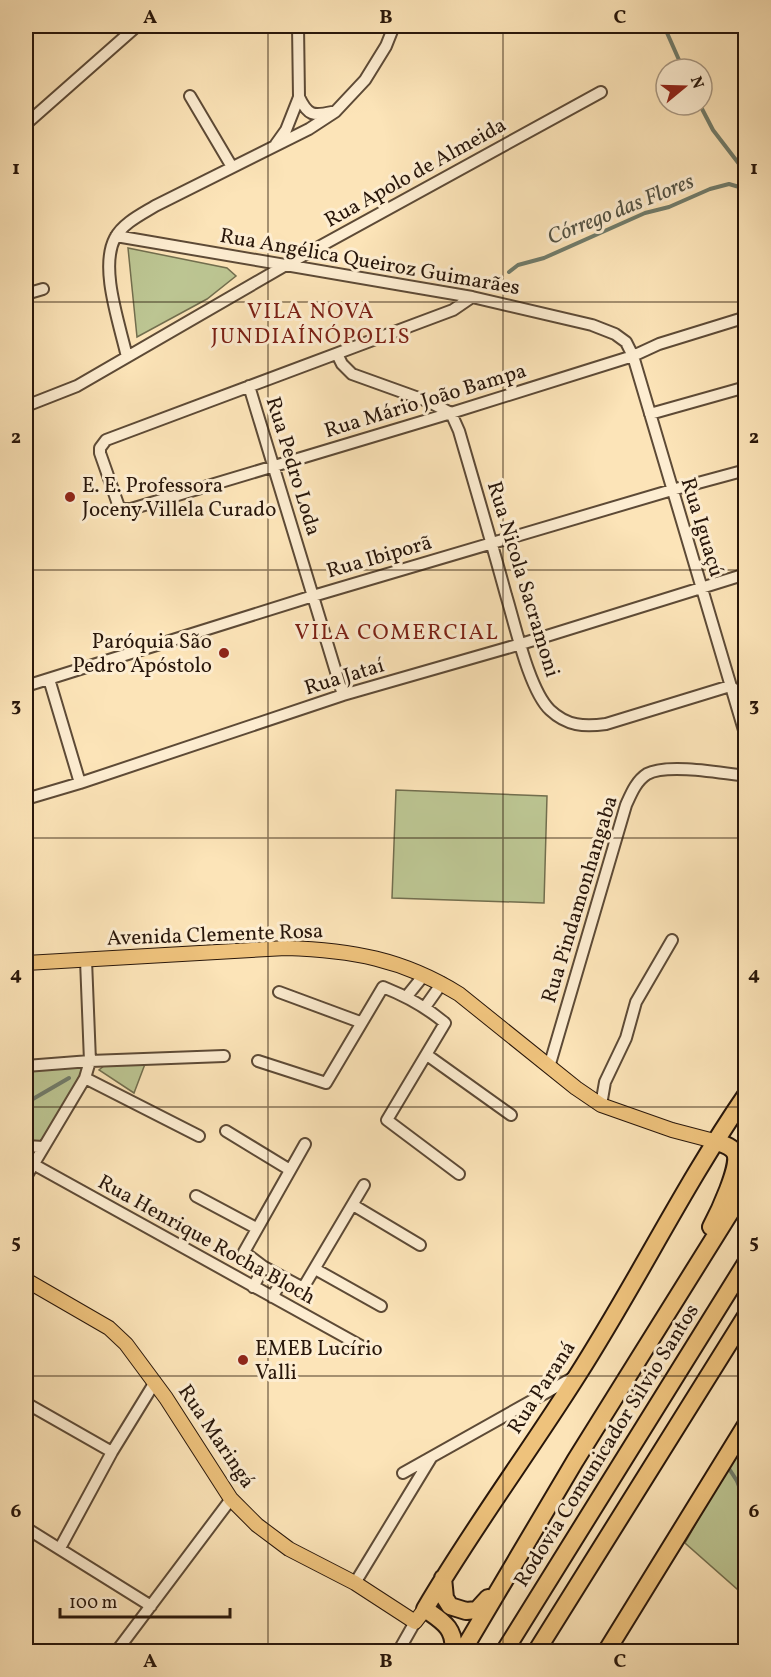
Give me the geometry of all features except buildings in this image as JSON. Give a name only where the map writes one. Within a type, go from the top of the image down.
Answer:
[{"type":"highway","name":"Rua Paraná","points":[[420,1616],[577,1376],[714,1141],[746,1095]]},
{"type":"highway","points":[[684,1284],[692,1261],[715,1220],[735,1167],[734,1151],[714,1141]]},
{"type":"highway","points":[[462,1652],[575,1461],[746,1187]]},
{"type":"highway","name":"Rodovia Comunicador Silvio Santos","points":[[504,1652],[746,1263]]},
{"type":"highway","points":[[536,1652],[746,1316]]},
{"type":"highway","points":[[606,1652],[746,1425]]},
{"type":"highway","points":[[420,1616],[447,1624],[465,1624],[510,1572]]},
{"type":"highway","points":[[443,1578],[445,1598],[450,1606],[477,1611]]},
{"type":"highway","points":[[447,1624],[454,1638],[453,1652]]},
{"type":"main road","name":"Avenida Clemente Rosa","points":[[26,963],[286,948],[327,949],[375,958],[442,983],[601,1105],[672,1130],[714,1141]]},
{"type":"main road","name":"Rua Maringá","points":[[26,1280],[109,1328],[126,1344],[166,1398],[231,1498],[257,1526],[289,1549],[420,1616]]},
{"type":"street","points":[[26,124],[137,26]]},
{"type":"street","points":[[275,144],[286,130],[299,98],[298,26]]},
{"type":"street","points":[[127,357],[112,290],[109,265],[111,249],[116,236],[132,220],[155,206],[309,129],[335,112],[365,81],[386,46],[394,26]]},
{"type":"street","name":"Rua Apolo de Almeida","points":[[26,406],[77,386],[286,265],[601,92]]},
{"type":"street","points":[[190,96],[232,167]]},
{"type":"street","points":[[299,98],[304,107],[313,115],[335,112]]},
{"type":"street","name":"Rua Angélica Queiroz Guimarães","points":[[116,236],[472,297],[592,325],[615,334]]},
{"type":"street","points":[[26,294],[43,289]]},
{"type":"street","points":[[249,386],[453,310],[472,297]]},
{"type":"street","name":"Rua Mário João Bampa","points":[[249,386],[106,440],[100,448],[100,453],[120,507],[131,508],[451,413],[633,356],[659,344],[740,319]]},
{"type":"street","name":"Rua Iguaçú","points":[[615,334],[626,342],[633,356],[746,737]]},
{"type":"street","points":[[337,354],[342,364],[352,374],[427,401],[451,413]]},
{"type":"street","name":"Rua Pedro Loda","points":[[249,386],[343,695]]},
{"type":"street","points":[[650,414],[746,387]]},
{"type":"street","name":"Rua Nicola Sacramoni","points":[[451,413],[459,431],[521,644],[541,698],[550,710],[569,723],[586,727],[606,724],[730,686]]},
{"type":"street","name":"Rua Ibiporã","points":[[26,686],[313,596],[746,470]]},
{"type":"street","name":"Rua Jataí","points":[[26,799],[343,695],[521,644],[746,574]]},
{"type":"street","points":[[49,679],[80,783]]},
{"type":"street","points":[[730,686],[746,697]]},
{"type":"street","name":"Rua Pindamonhangaba","points":[[549,1066],[626,805],[636,785],[648,774],[667,769],[746,776]]},
{"type":"street","points":[[601,1105],[605,1082],[626,1038],[636,1002],[672,940]]},
{"type":"street","points":[[26,1177],[85,1078],[90,1061],[86,960]]},
{"type":"street","points":[[407,996],[424,975]]},
{"type":"street","points":[[425,1007],[442,983]]},
{"type":"street","points":[[258,1060],[326,1083],[360,1022],[383,987],[407,996],[445,1023],[387,1120],[459,1174]]},
{"type":"street","points":[[279,992],[360,1022]]},
{"type":"street","points":[[427,1055],[511,1114]]},
{"type":"street","points":[[26,1066],[224,1056]]},
{"type":"street","points":[[85,1078],[199,1136]]},
{"type":"street","points":[[226,1131],[290,1170]]},
{"type":"street","points":[[305,1143],[244,1252],[264,1267],[303,1288],[364,1185]]},
{"type":"street","points":[[26,1146],[43,1147]]},
{"type":"street","name":"Rua Henrique Rocha Bloch","points":[[33,1164],[363,1347]]},
{"type":"street","points":[[196,1196],[256,1228]]},
{"type":"street","points":[[352,1205],[420,1245]]},
{"type":"street","points":[[253,1287],[264,1267]]},
{"type":"street","points":[[315,1269],[381,1306]]},
{"type":"street","points":[[272,1297],[284,1278]]},
{"type":"street","points":[[403,1473],[577,1376]]},
{"type":"street","points":[[60,1548],[112,1452],[155,1382]]},
{"type":"street","points":[[139,1407],[153,1400],[166,1398]]},
{"type":"street","points":[[26,1403],[112,1452]]},
{"type":"street","points":[[355,1583],[432,1457]]},
{"type":"street","points":[[116,1652],[231,1498]]},
{"type":"street","points":[[26,1528],[152,1606]]},
{"type":"street","name":"Rua Paraná","points":[[398,1652],[420,1616]]},
{"type":"green space","points":[[128,248],[227,268],[236,276],[207,299],[137,337]]},
{"type":"green space","points":[[396,790],[547,796],[544,903],[392,898]]},
{"type":"green space","points":[[145,1064],[134,1093],[99,1070],[105,1065]]},
{"type":"green space","points":[[84,1065],[76,1083],[41,1141],[26,1141],[26,1070]]},
{"type":"green space","points":[[745,1435],[745,1596],[685,1543]]},
{"type":"waterway","points":[[664,26],[678,57]]},
{"type":"waterway","points":[[706,117],[713,130],[746,173]]},
{"type":"waterway","name":"Córrego das Flores","points":[[509,272],[518,265],[544,258],[645,213],[669,207],[710,189],[729,184],[746,189]]},
{"type":"waterway","points":[[26,1103],[69,1078]]},
{"type":"waterway","points":[[726,1464],[737,1481],[746,1504]]},
{"type":"place","name":"E. E. Professora Joceny Villela Curado","points":[[70,497]]},
{"type":"place","name":"Paróquia São Pedro Apóstolo","points":[[224,653]]},
{"type":"place","name":"EMEB Lucírio Valli","points":[[243,1360]]},
{"type":"district","name":"VILA NOVA JUNDIAÍNÓPOLIS","points":[[311,322]]},
{"type":"district","name":"VILA COMERCIAL","points":[[397,631]]}]
